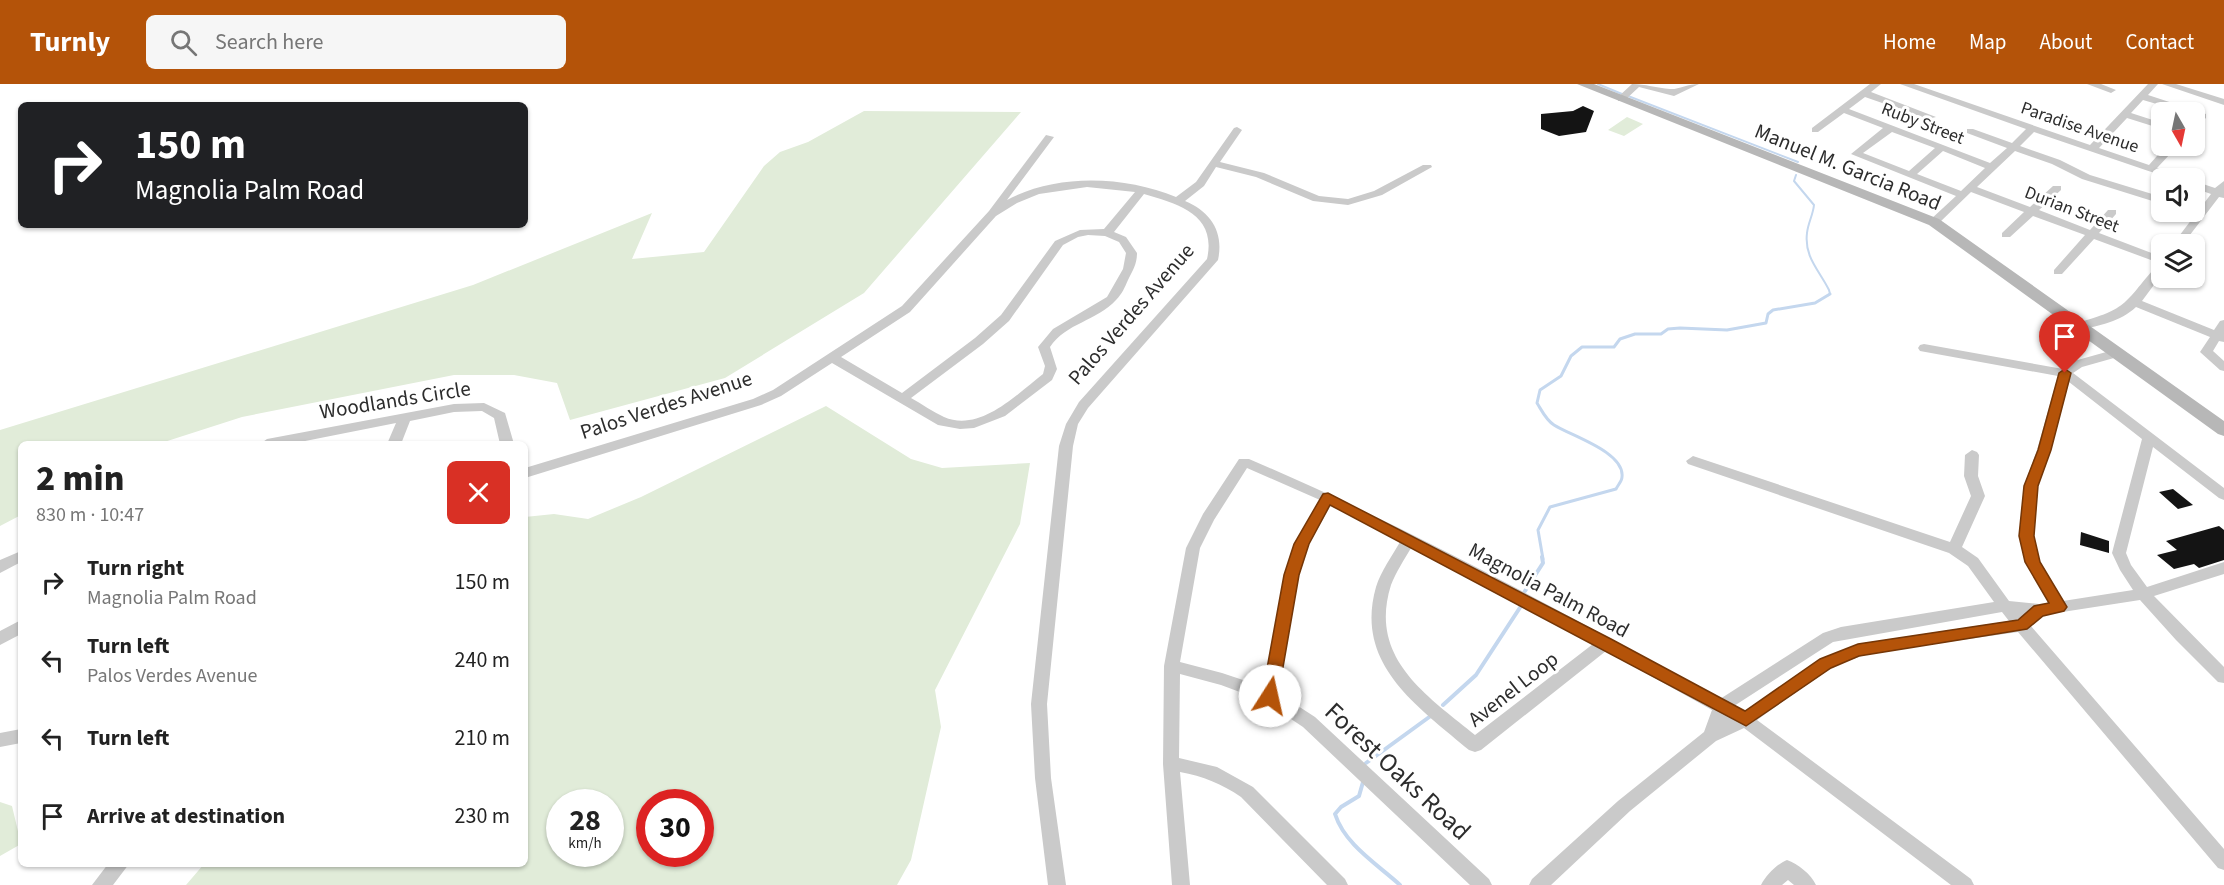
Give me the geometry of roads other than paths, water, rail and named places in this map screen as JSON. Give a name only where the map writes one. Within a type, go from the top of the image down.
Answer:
[{"type":"main road","name":"Manuel M. Garcia Road","points":[[1583,84],[1934,222],[1952,232],[2224,430]]},
{"type":"street","points":[[1621,99],[1637,84],[1674,93],[1694,84]]},
{"type":"street","points":[[1815,130],[1876,84]]},
{"type":"street","name":"Paradise Avenue","points":[[1905,84],[2151,169]]},
{"type":"street","points":[[2092,84],[2111,90]]},
{"type":"street","points":[[2092,149],[2154,84]]},
{"type":"street","points":[[2167,84],[2220,100],[2224,91]]},
{"type":"street","points":[[1864,93],[1931,117]]},
{"type":"street","points":[[2141,96],[2159,102]]},
{"type":"street","name":"Ruby Street","points":[[1842,110],[1992,166]]},
{"type":"street","points":[[2124,114],[2151,123]]},
{"type":"street","name":"Durian Street","points":[[1890,128],[1856,154],[1910,175],[2031,212],[2151,257]]},
{"type":"street","points":[[1934,222],[2033,128]]},
{"type":"street","points":[[1178,201],[1200,184],[1236,130]]},
{"type":"street","points":[[1970,131],[2056,162],[2086,177],[2151,198]]},
{"type":"street","points":[[991,215],[1049,137]]},
{"type":"street","points":[[1910,175],[1942,147]]},
{"type":"street","points":[[2152,168],[2163,156]]},
{"type":"street","points":[[1215,164],[1260,175],[1317,199],[1348,202],[1378,193],[1427,167]]},
{"type":"street","points":[[1014,182],[1051,189]]},
{"type":"street","name":"Palos Verdes Avenue","points":[[528,472],[757,402],[777,393],[906,309],[923,293],[991,215],[1006,205],[1051,189],[1122,185],[1143,189],[1178,201],[1198,214],[1216,238],[1212,260],[1083,405],[1072,424],[1066,446],[1039,704],[1043,778],[1057,885]]},
{"type":"street","points":[[2205,186],[2222,190]]},
{"type":"street","points":[[2006,235],[2057,188]]},
{"type":"street","points":[[1107,233],[1143,189]]},
{"type":"street","points":[[2205,205],[2222,190]]},
{"type":"street","points":[[2058,272],[2112,212]]},
{"type":"street","points":[[833,358],[903,398],[927,415],[943,422],[961,427],[984,422],[998,415],[1048,377],[1052,371],[1044,347],[1047,342],[1069,324],[1112,299],[1131,264],[1131,254],[1126,244],[1120,238],[1107,233],[1082,232],[1059,243],[1005,318],[979,341],[903,398]]},
{"type":"street","points":[[2080,326],[2117,317],[2134,302],[2151,280]]},
{"type":"street","points":[[2134,302],[2220,336]]},
{"type":"street","points":[[2224,324],[2220,336],[2206,350],[2208,355],[2224,367]]},
{"type":"street","points":[[1924,348],[2065,373],[2224,495]]},
{"type":"street","points":[[2059,607],[2033,562],[2026,536],[2031,486],[2044,450],[2065,373],[2078,364],[2117,353]]},
{"type":"street","name":"Woodlands Circle","points":[[283,441],[454,408],[484,407],[500,416],[506,441]]},
{"type":"street","points":[[395,441],[405,418]]},
{"type":"street","points":[[2149,438],[2119,553],[2121,563],[2143,594],[2221,671]]},
{"type":"street","points":[[1954,549],[1978,495],[1971,476],[1972,455]]},
{"type":"street","points":[[1693,461],[1954,549],[1973,562],[2006,606],[2224,862]]},
{"type":"street","name":"Magnolia Palm Road","points":[[1172,666],[1193,548],[1208,518],[1244,462],[1328,498],[1605,643],[1746,720],[1965,885]]},
{"type":"street","points":[[1270,696],[1292,575],[1302,544],[1328,498]]},
{"type":"street","name":"Avenel Loop","points":[[1408,540],[1384,584],[1377,623],[1381,645],[1388,662],[1400,679],[1476,745],[1605,643]]},
{"type":"street","points":[[0,567],[18,558]]},
{"type":"street","points":[[1710,736],[1722,706],[1828,637],[1854,629],[2006,606],[2039,610],[2143,594],[2224,568]]},
{"type":"street","points":[[1538,885],[1624,806],[1710,736],[1746,720],[1826,663],[1869,647],[2022,625],[2039,610]]},
{"type":"street","points":[[1949,614],[1964,633]]},
{"type":"street","points":[[0,639],[18,628]]},
{"type":"street","points":[[1172,666],[1171,764],[1181,885]]},
{"type":"street","name":"Forest Oaks Road","points":[[1172,666],[1222,679],[1270,696],[1309,722],[1483,885]]},
{"type":"street","points":[[0,740],[18,737]]},
{"type":"street","points":[[1171,764],[1201,767],[1247,792],[1339,885]]},
{"type":"street","points":[[101,885],[117,867]]},
{"type":"street","points":[[1770,885],[1787,868],[1807,885]]},
{"type":"waterway","points":[[1598,84],[1622,94]]},
{"type":"waterway","points":[[1628,96],[1798,162]]},
{"type":"waterway","points":[[1796,175],[1794,181],[1814,205],[1807,233],[1808,249],[1830,294]]},
{"type":"waterway","points":[[1543,559],[1538,530],[1550,507],[1616,489],[1622,478],[1621,468],[1606,452],[1551,423],[1537,403],[1540,390],[1561,376],[1571,356],[1582,347],[1614,347],[1620,339],[1635,334],[1661,334],[1668,329],[1680,328],[1727,330],[1766,323],[1768,314],[1773,310],[1815,303],[1830,294]]},
{"type":"waterway","points":[[1525,591],[1543,563],[1542,557]]},
{"type":"waterway","points":[[1443,705],[1476,675],[1521,606]]},
{"type":"waterway","points":[[1366,763],[1432,715]]},
{"type":"waterway","points":[[1363,782],[1359,796],[1341,807],[1335,814],[1354,845],[1400,885]]}]
